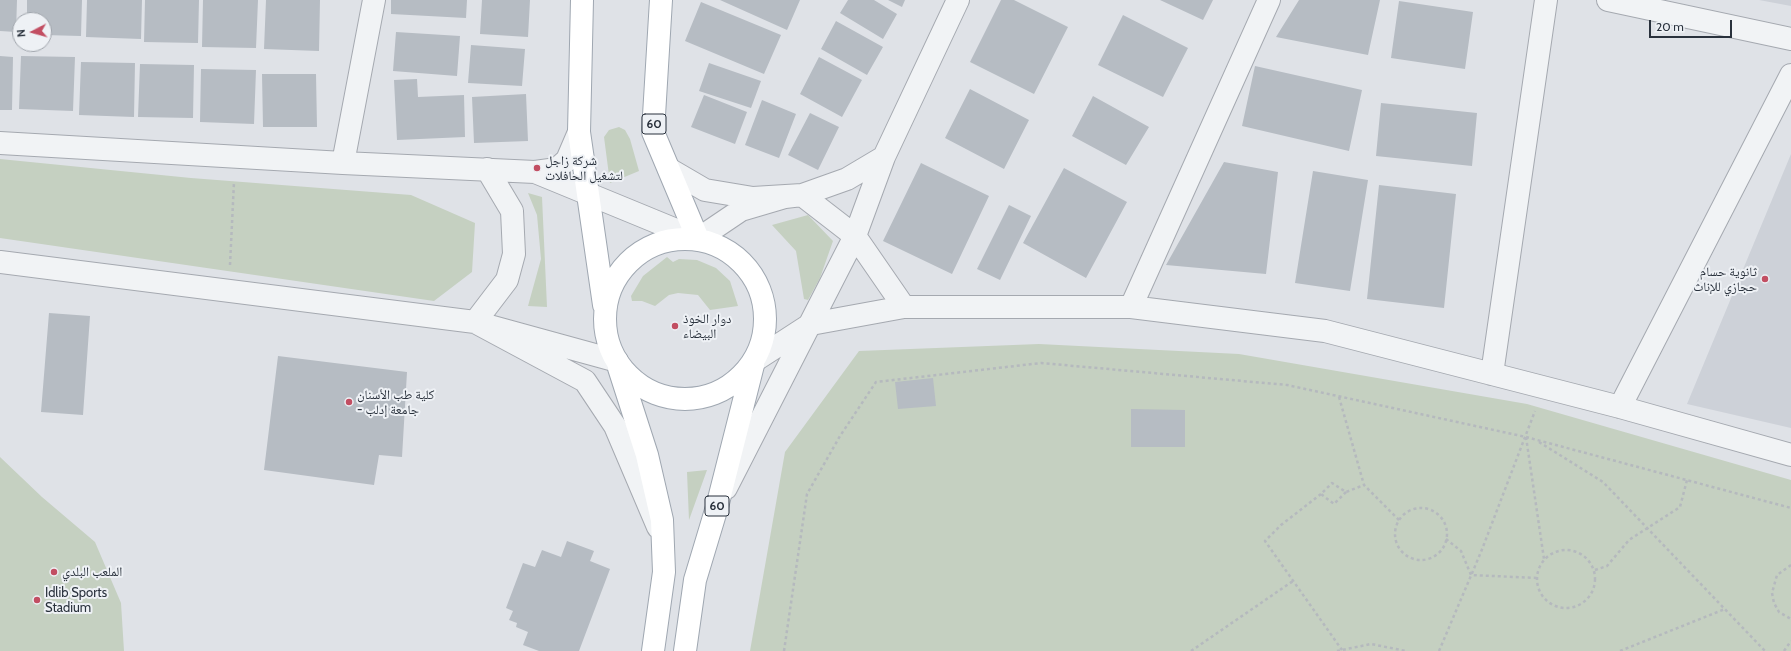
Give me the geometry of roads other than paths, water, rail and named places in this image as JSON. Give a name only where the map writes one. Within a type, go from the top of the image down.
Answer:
[{"type":"main road","points":[[582,0],[579,132],[606,331],[647,455],[662,520],[664,572],[653,651]]},
{"type":"main road","name":"60","points":[[661,0],[653,132],[698,239]]},
{"type":"main road","points":[[605,315],[607,299],[621,269],[633,257],[647,247],[680,238],[698,239],[714,243],[736,256],[751,272],[759,286],[764,301],[765,333],[754,361],[746,372],[735,382],[721,391],[705,397],[688,400],[671,398],[644,387],[627,374],[617,361]]},
{"type":"main road","name":"60","points":[[685,651],[695,580],[717,507],[754,361]]},
{"type":"street","points":[[343,163],[374,0]]},
{"type":"street","points":[[717,507],[855,236],[884,157],[958,0]]},
{"type":"street","points":[[1131,307],[1270,0]]},
{"type":"street","points":[[1492,374],[1546,0]]},
{"type":"street","points":[[1608,0],[1791,39]]},
{"type":"street","points":[[1620,407],[1791,76]]},
{"type":"street","points":[[0,143],[343,163],[535,172],[557,169],[567,160],[579,132]]},
{"type":"street","points":[[535,172],[698,239],[741,210],[785,197],[802,194],[847,179],[884,157]]},
{"type":"street","points":[[474,322],[507,280],[514,254],[512,212],[487,169]]},
{"type":"street","points":[[669,169],[705,190],[753,198],[802,194],[855,236],[904,307]]},
{"type":"street","points":[[0,262],[474,322],[617,361]]},
{"type":"street","points":[[754,361],[811,324],[904,307],[1131,307],[1325,331],[1620,407],[1791,455]]},
{"type":"street","points":[[474,322],[584,381],[615,426],[663,538]]},
{"type":"place","name":"شركة زاجل لتشغيل الحافلات","points":[[537,168]]},
{"type":"place","name":"ثانوية حسام حجازي للإناث","points":[[1765,279]]},
{"type":"place","name":"دوار الخوذ البيضاء","points":[[675,326]]},
{"type":"place","name":"كلية طب الأسنان - جامعة إدلب","points":[[349,402]]},
{"type":"place","name":"الملعب البلدي","points":[[54,572]]},
{"type":"place","name":"Idlib Sports Stadium","points":[[37,600]]}]
